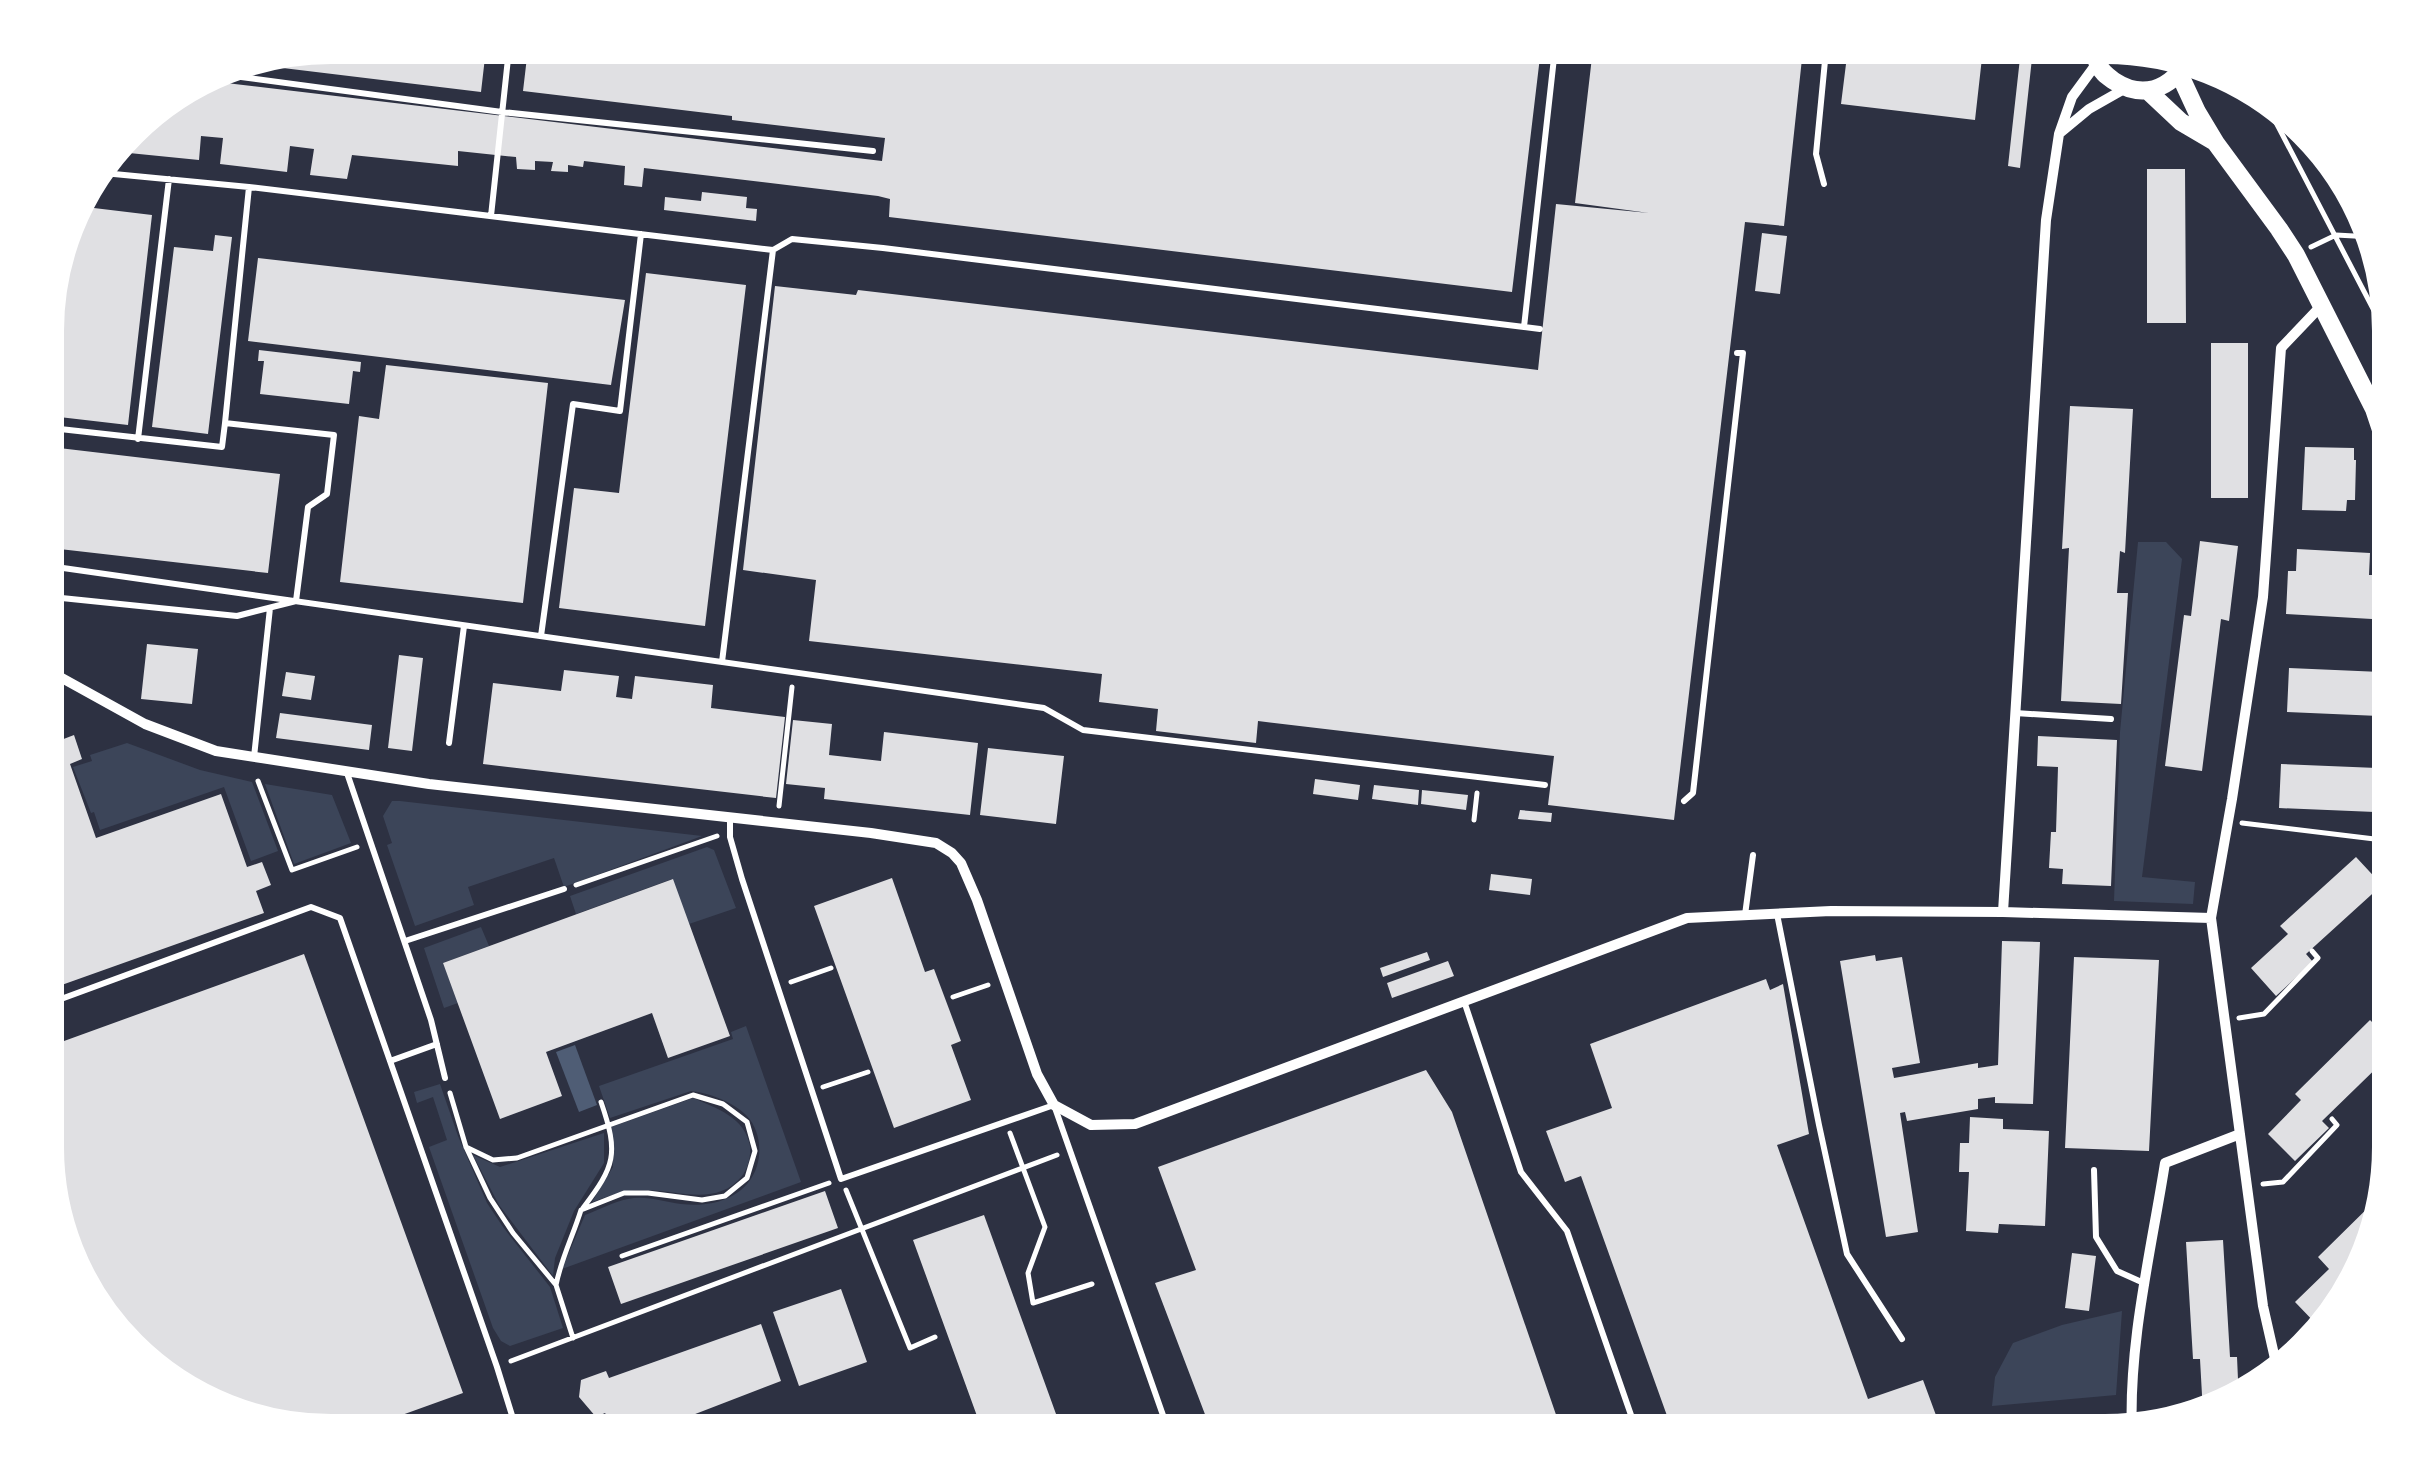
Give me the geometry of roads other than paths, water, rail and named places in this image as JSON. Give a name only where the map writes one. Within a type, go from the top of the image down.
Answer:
[{"type":"main road","points":[[2096,58],[2105,74],[2126,88],[2148,92],[2181,122],[2216,142]]},
{"type":"main road","points":[[2148,92],[2167,84],[2181,69]]},
{"type":"main road","points":[[2182,69],[2197,112],[2296,256],[2377,418]]},
{"type":"street","points":[[2003,912],[2046,220],[2059,134],[2072,97],[2097,62]]},
{"type":"street","points":[[2059,134],[2089,109],[2126,88]]},
{"type":"street","points":[[2275,1360],[2263,1306],[2211,918],[2263,597],[2281,348],[2321,306]]},
{"type":"street","points":[[58,676],[145,724],[216,751],[448,786],[936,843],[961,863],[1037,1074],[1054,1104],[1091,1125],[1135,1124],[1688,918],[1831,912],[2003,912],[2211,918]]},
{"type":"street","points":[[2131,1419],[2139,1328],[2165,1163],[2240,1134]]},
{"type":"lane","points":[[491,216],[508,58]]},
{"type":"lane","points":[[1524,327],[1554,58]]},
{"type":"lane","points":[[1824,184],[1816,154],[1825,58]]},
{"type":"lane","points":[[232,76],[502,112],[872,151]]},
{"type":"lane","points":[[107,173],[773,250],[792,240],[883,248],[1540,329]]},
{"type":"lane","points":[[138,439],[169,180]]},
{"type":"lane","points":[[58,429],[222,448],[249,187]]},
{"type":"lane","points":[[541,636],[572,404],[620,411],[642,234]]},
{"type":"lane","points":[[722,662],[773,250]]},
{"type":"lane","points":[[1684,801],[1693,793],[1696,774],[1744,353],[1737,353]]},
{"type":"lane","points":[[225,423],[334,435],[327,494],[308,507],[296,601]]},
{"type":"lane","points":[[58,567],[1044,708],[1083,730],[1545,785]]},
{"type":"lane","points":[[58,598],[236,616],[296,601]]},
{"type":"lane","points":[[254,757],[270,608]]},
{"type":"lane","points":[[449,744],[464,625]]},
{"type":"lane","points":[[2015,713],[2111,718]]},
{"type":"lane","points":[[347,772],[431,1020],[445,1078]]},
{"type":"lane","points":[[730,817],[730,837],[841,1179],[1054,1104],[1165,1420]]},
{"type":"lane","points":[[1745,916],[1753,855]]},
{"type":"lane","points":[[405,941],[564,889]]},
{"type":"lane","points":[[58,1000],[311,907],[340,918],[514,1420]]},
{"type":"lane","points":[[1777,914],[1847,1254],[1902,1338]]},
{"type":"lane","points":[[1464,1001],[1521,1172],[1567,1231],[1632,1420]]},
{"type":"lane","points":[[390,1061],[437,1044]]},
{"type":"lane","points":[[2094,1170],[2096,1237],[2116,1271],[2146,1284]]}]
